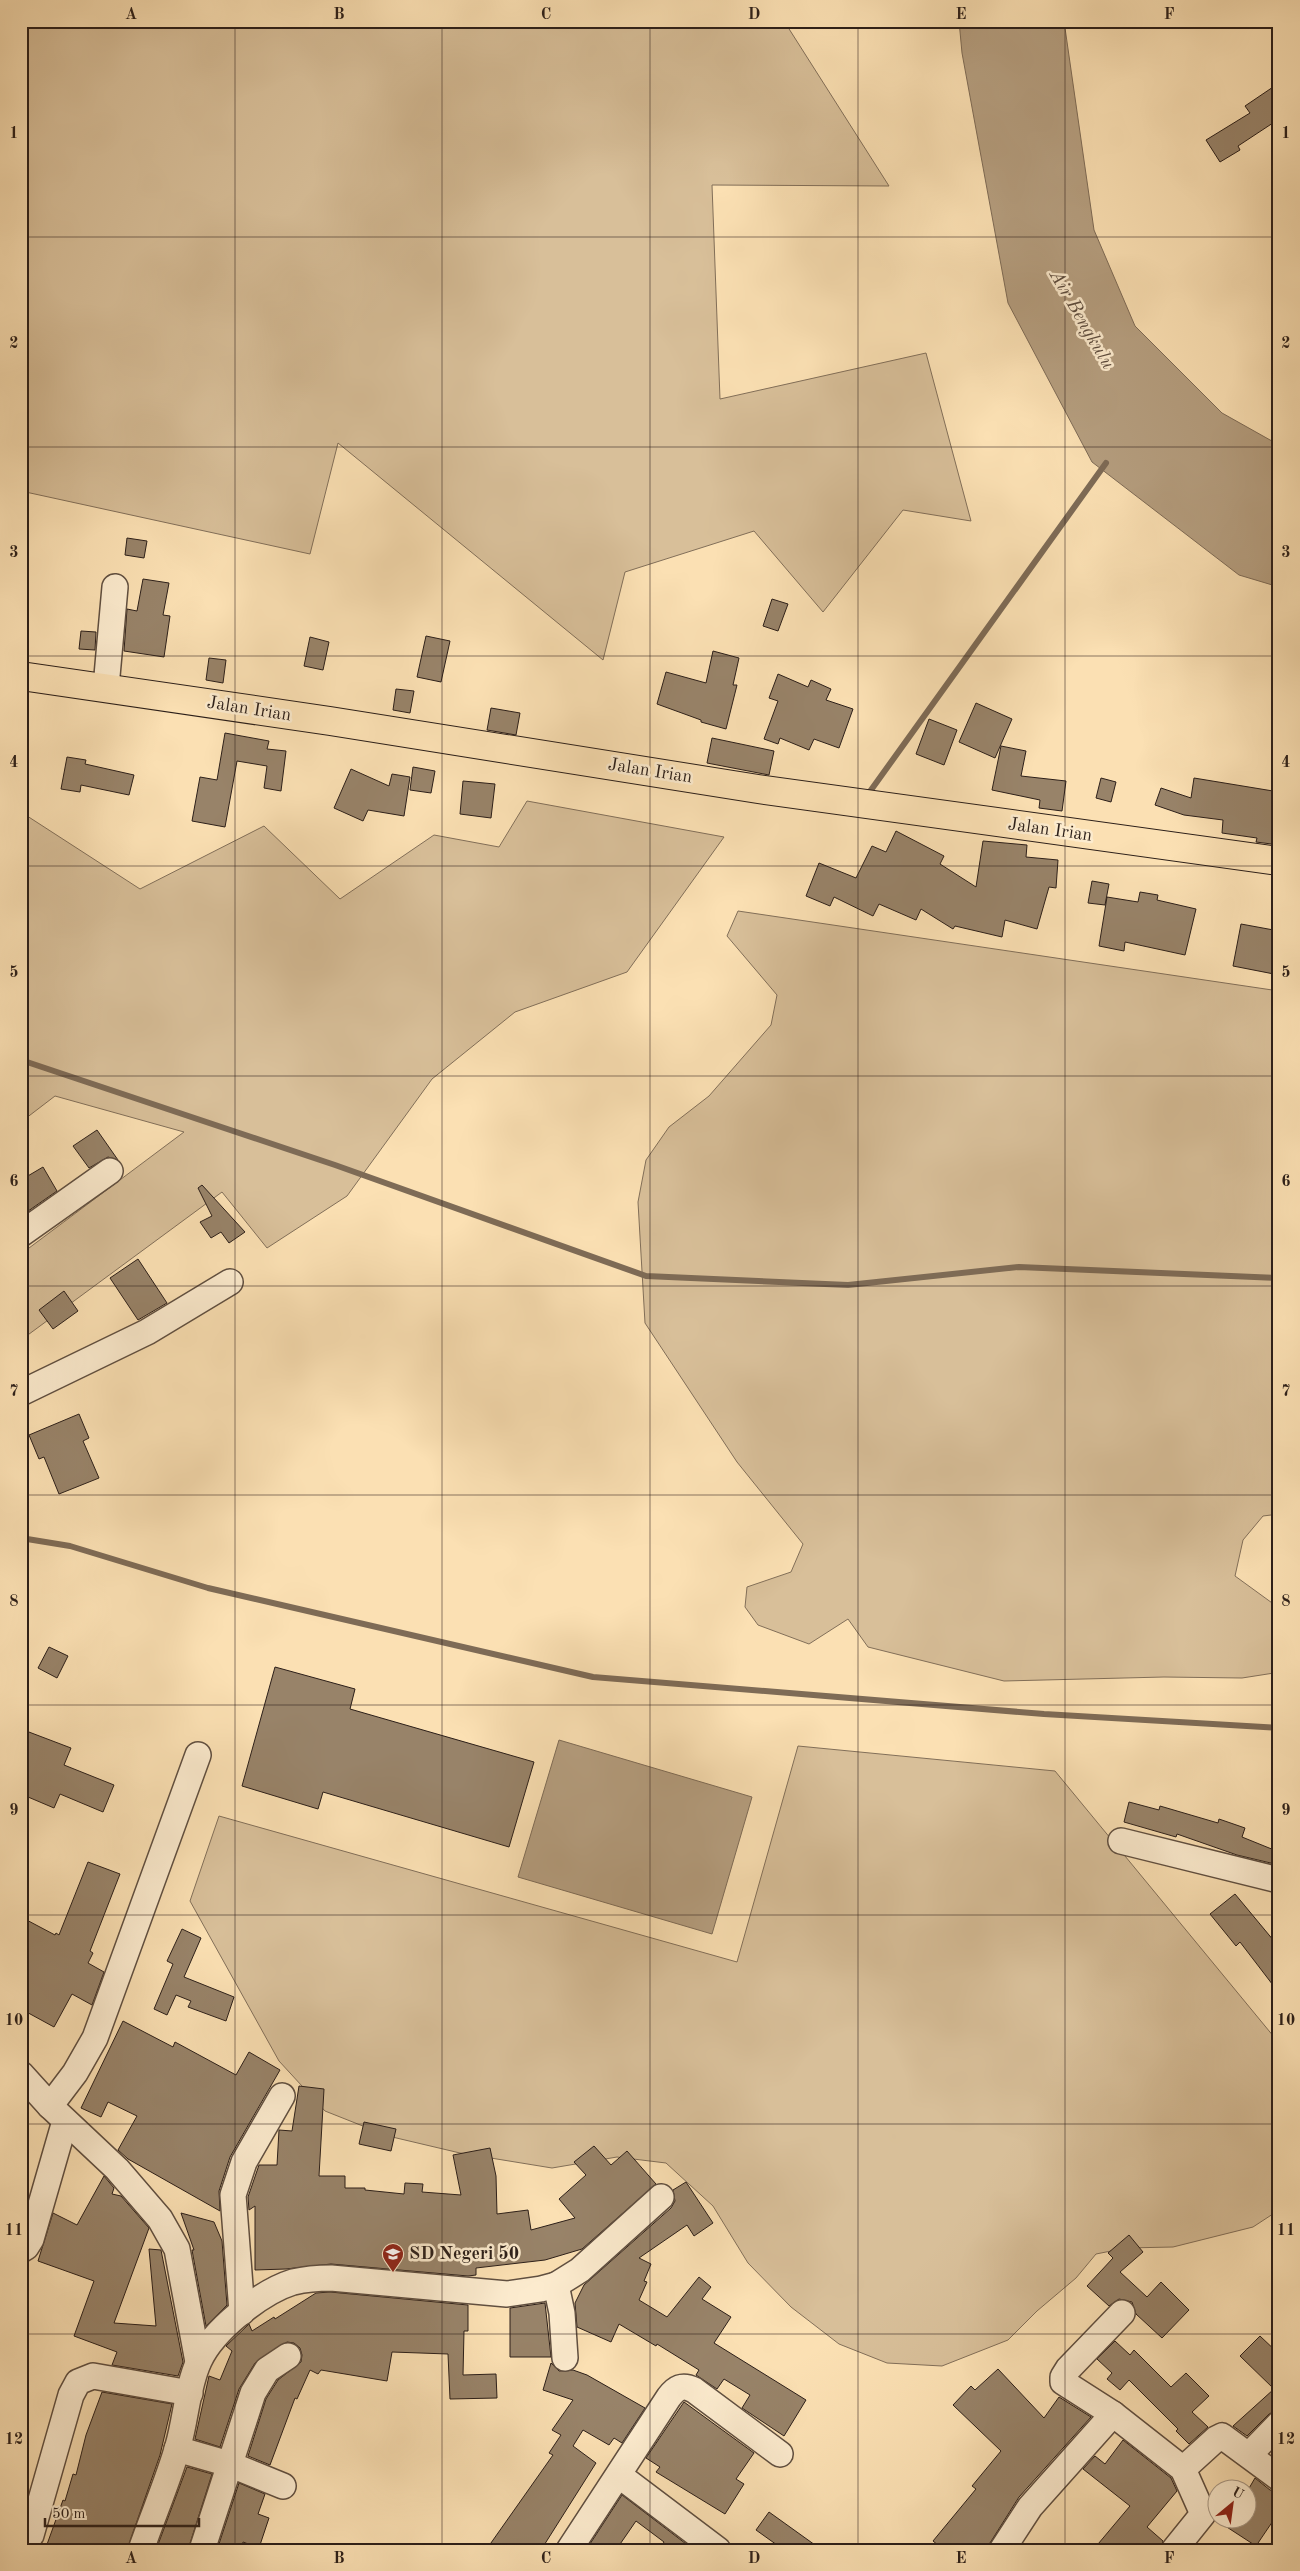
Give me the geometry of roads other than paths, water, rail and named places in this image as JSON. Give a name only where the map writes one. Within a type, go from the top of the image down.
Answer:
[{"type":"main road","name":"Jalan Irian","points":[[30,678],[106,687],[768,790],[1279,861]]},
{"type":"street","points":[[106,687],[115,587]]},
{"type":"street","points":[[21,1234],[110,1171]]},
{"type":"street","points":[[21,1393],[147,1332],[230,1282]]},
{"type":"street","points":[[21,2250],[26,2247],[31,2239],[57,2113],[75,2073],[95,2038],[198,1755]]},
{"type":"street","points":[[1121,1841],[1275,1884]]},
{"type":"street","points":[[21,2074],[57,2113],[142,2196],[169,2234],[177,2249],[198,2362]]},
{"type":"street","points":[[242,2312],[233,2195],[244,2162],[282,2096]]},
{"type":"street","points":[[141,2550],[177,2449],[198,2362],[219,2333],[242,2312],[280,2288],[308,2279],[331,2278],[507,2294],[556,2285],[580,2270],[661,2197]]},
{"type":"street","points":[[556,2285],[562,2313],[565,2358]]},
{"type":"street","points":[[1122,2313],[1068,2369],[1063,2380],[1068,2387],[1113,2414],[1183,2470],[1203,2514],[1174,2550]]},
{"type":"street","points":[[202,2550],[257,2384],[267,2370],[288,2356]]},
{"type":"street","points":[[31,2535],[71,2395],[78,2382],[93,2376],[190,2393]]},
{"type":"street","points":[[575,2548],[675,2390],[684,2386],[694,2390],[780,2454]]},
{"type":"street","points":[[1002,2550],[1030,2507],[1113,2414]]},
{"type":"street","points":[[1249,2455],[1279,2424]]},
{"type":"street","points":[[1183,2470],[1216,2439],[1222,2436],[1279,2478]]},
{"type":"street","points":[[177,2449],[229,2464],[283,2486]]},
{"type":"street","points":[[620,2476],[718,2550]]},
{"type":"water","name":"Air Bengkulu","points":[[959,21],[1064,21],[1094,230],[1135,326],[1222,413],[1279,445],[1279,587],[1239,575],[1092,462],[1008,303],[962,53]]},
{"type":"water","points":[[559,1740],[752,1797],[712,1934],[518,1877]]},
{"type":"waterway","points":[[866,797],[1106,463]]},
{"type":"waterway","points":[[21,1060],[335,1165],[646,1276],[848,1285],[1019,1267],[1279,1278]]},
{"type":"waterway","points":[[21,1538],[70,1546],[208,1588],[593,1677],[1044,1714],[1279,1728]]},
{"type":"place","name":"SD Negeri 50","points":[[393,2273]]}]
